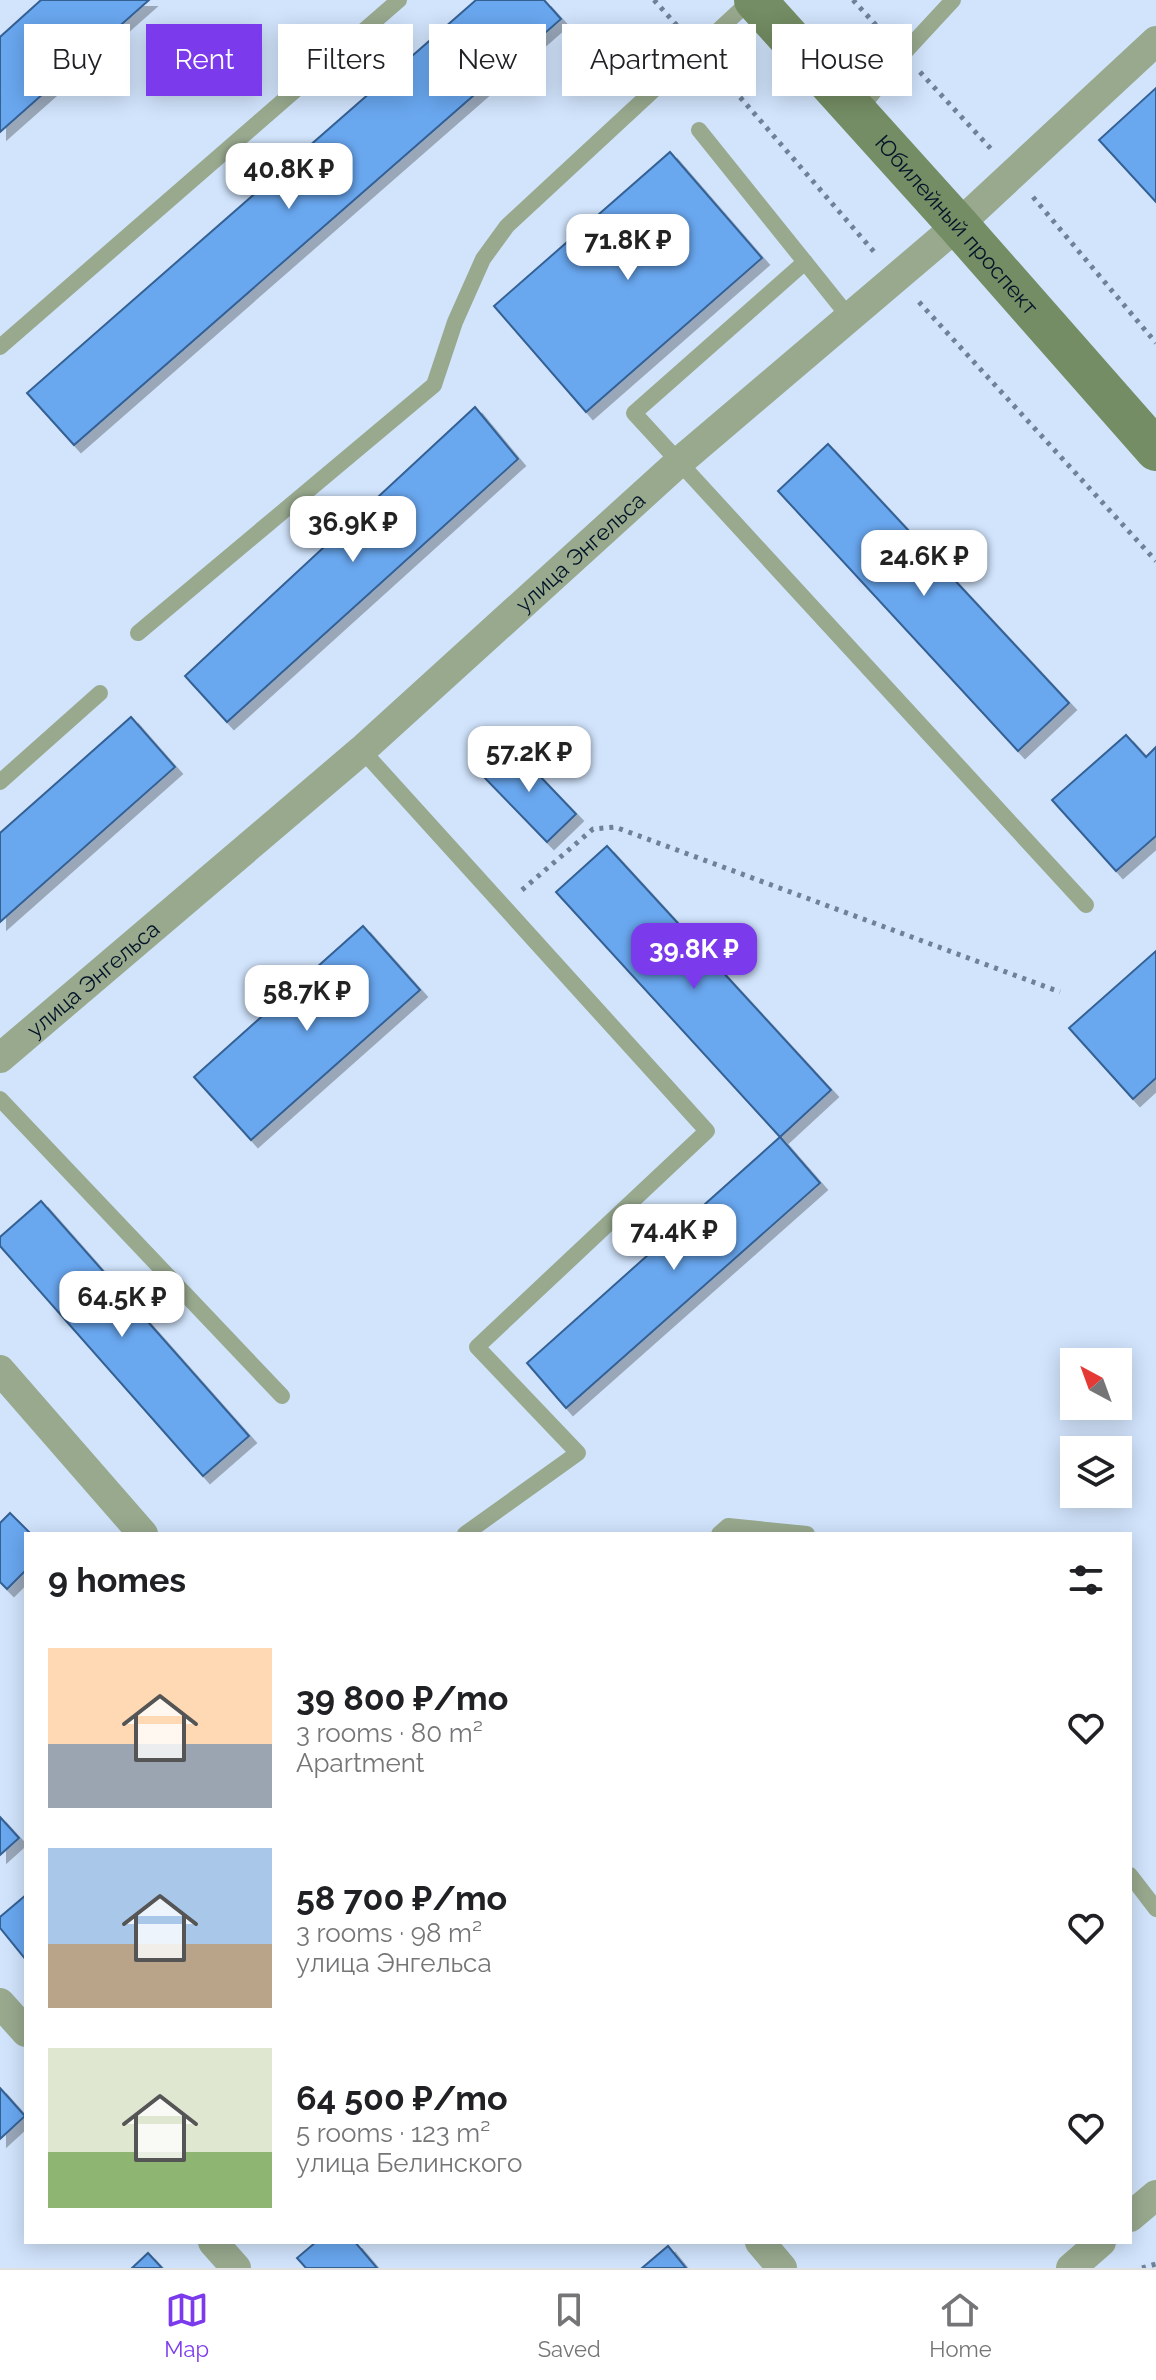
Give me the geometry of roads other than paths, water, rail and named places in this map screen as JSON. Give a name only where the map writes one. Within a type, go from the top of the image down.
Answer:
[{"type":"main road","name":"Юбилейный проспект","points":[[753,0],[958,225],[1156,450]]},
{"type":"street","name":"улица Энгельса","points":[[0,1058],[362,750],[678,463],[958,225],[1156,41]]},
{"type":"street","points":[[0,1370],[141,1532]]},
{"type":"street","points":[[0,2003],[24,2030]]},
{"type":"street","points":[[1132,2215],[1156,2195]]},
{"type":"street","points":[[215,2244],[236,2268]]},
{"type":"street","points":[[762,2244],[782,2268]]},
{"type":"street","points":[[1071,2268],[1099,2244]]},
{"type":"lane","points":[[0,347],[399,0]]},
{"type":"lane","points":[[138,633],[434,385],[455,322],[483,259],[507,226],[753,0]]},
{"type":"lane","points":[[857,113],[945,3]]},
{"type":"lane","points":[[699,130],[849,317]]},
{"type":"lane","points":[[805,262],[634,413],[1086,905]]},
{"type":"lane","points":[[0,782],[100,693]]},
{"type":"lane","points":[[362,750],[707,1131],[477,1347],[578,1453],[468,1532]]},
{"type":"lane","points":[[0,1099],[282,1396]]},
{"type":"lane","points":[[721,1532],[728,1526],[787,1532]]},
{"type":"lane","points":[[1132,1878],[1156,1909]]}]
